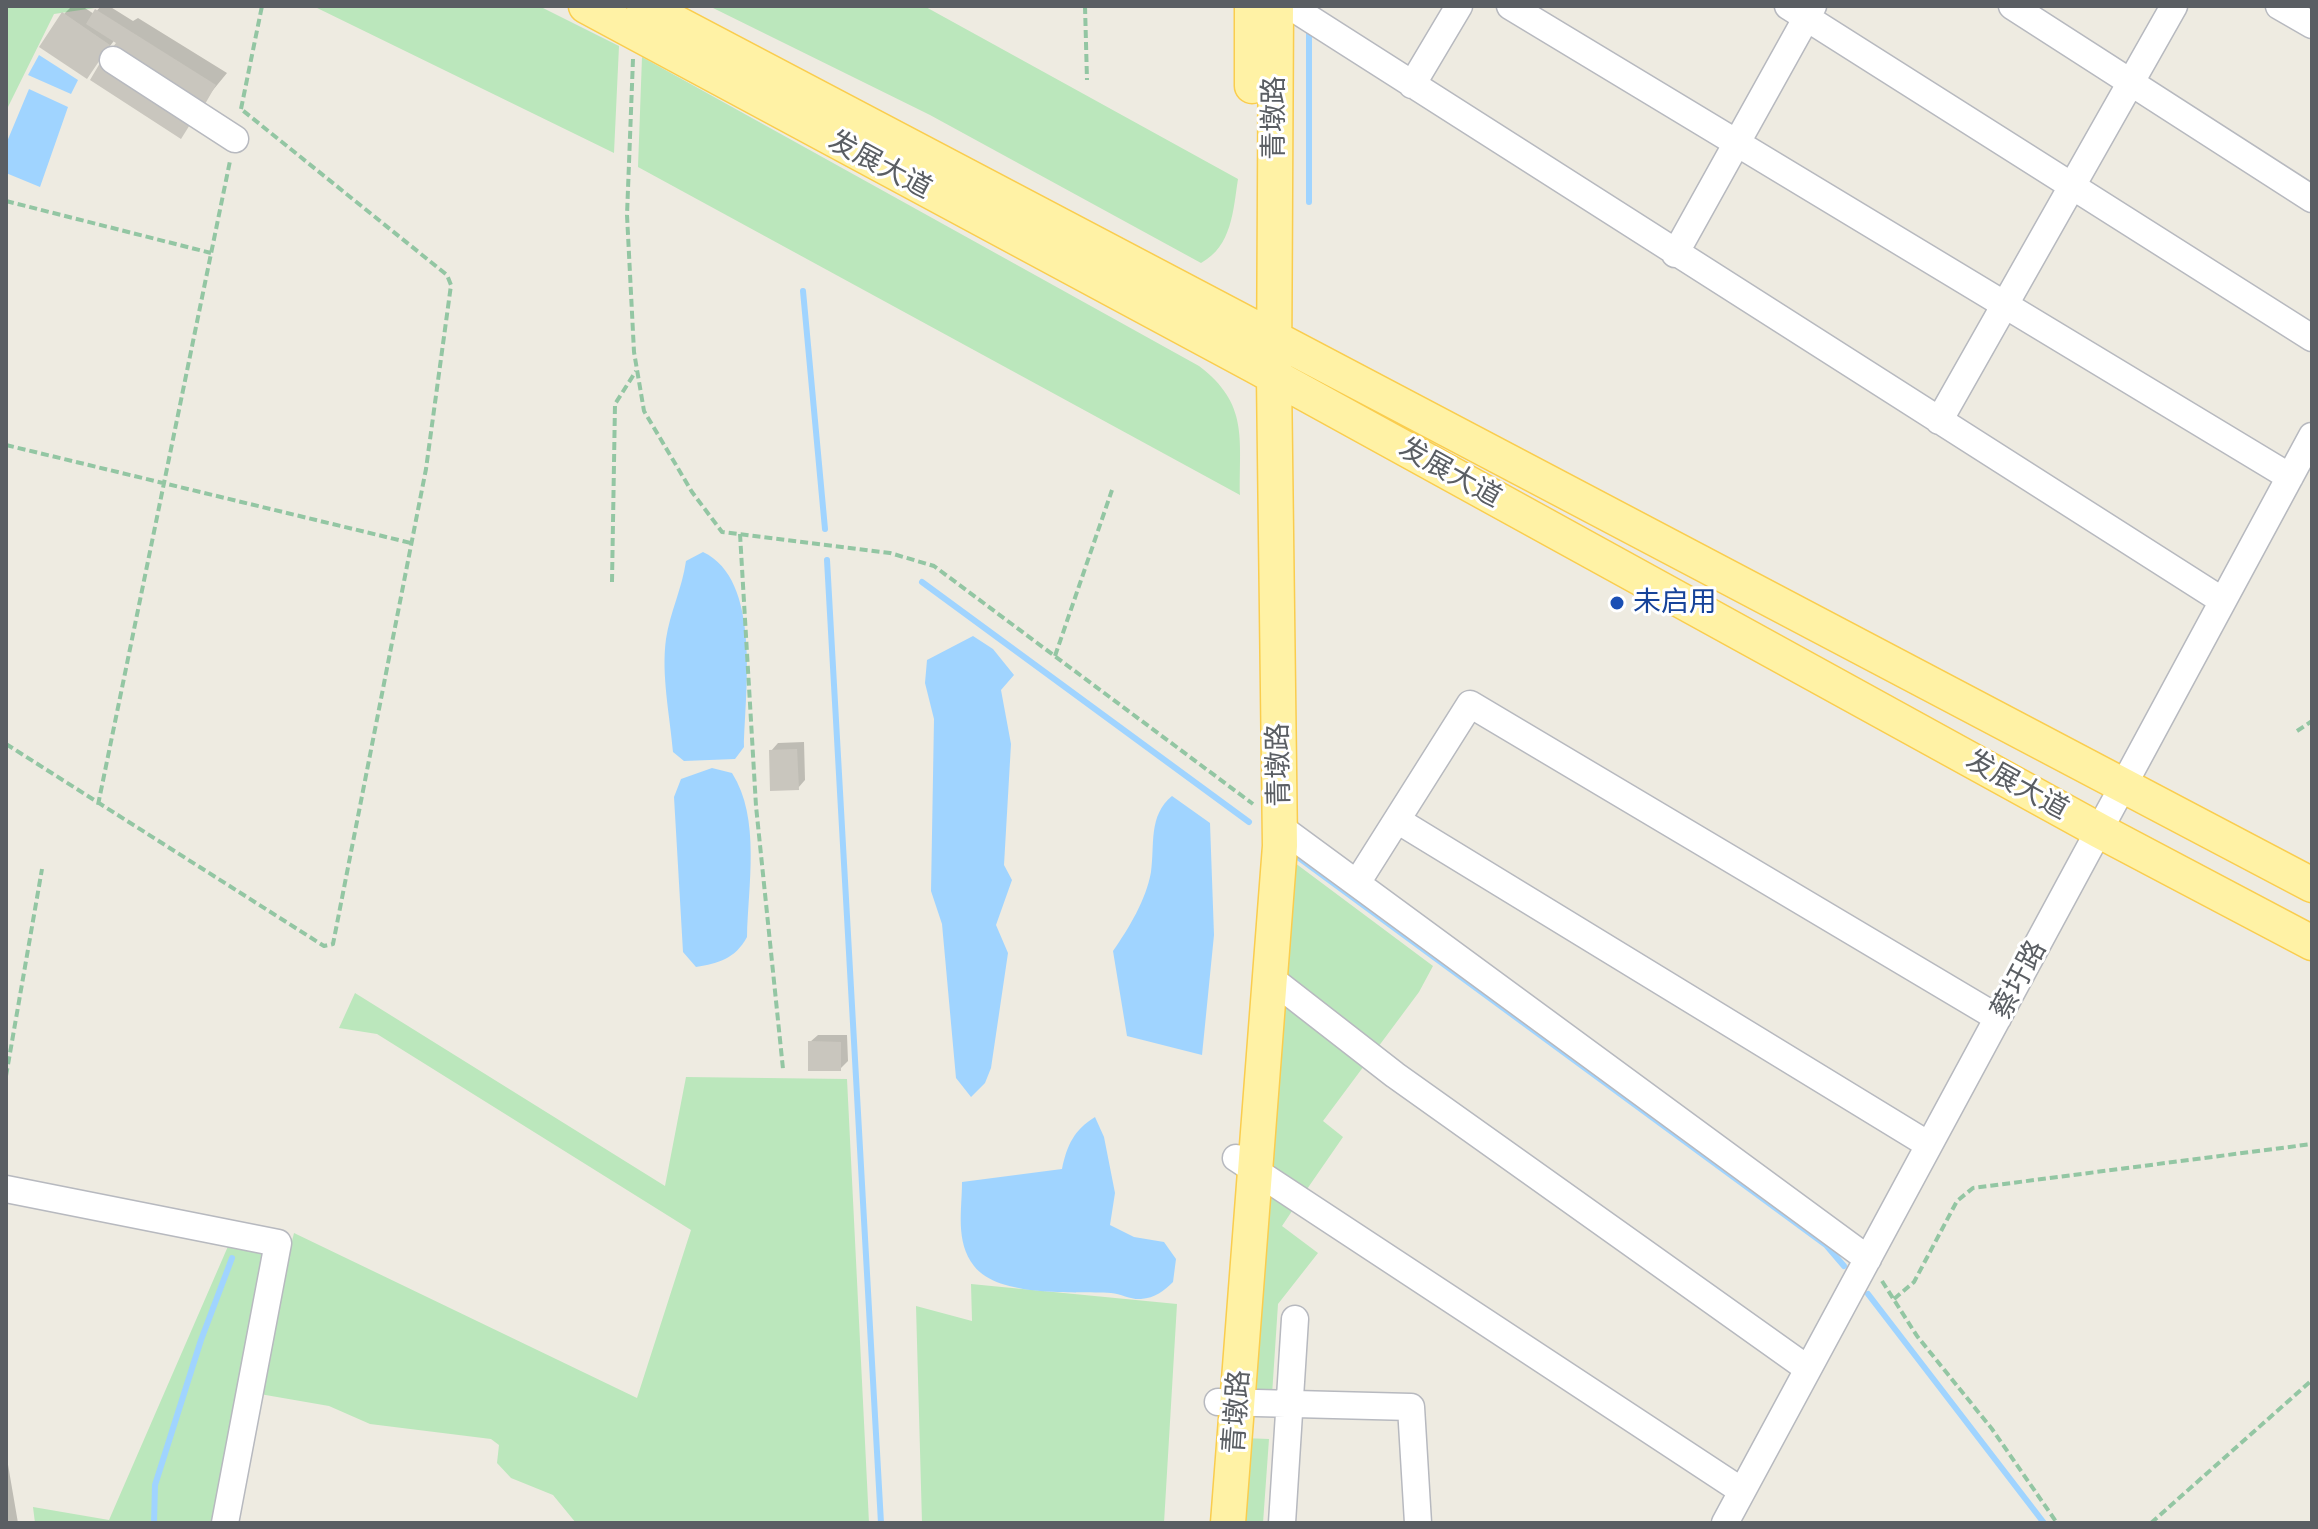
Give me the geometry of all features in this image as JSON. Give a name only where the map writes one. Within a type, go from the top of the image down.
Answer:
[{"type":"main road","name":"发展大道","points":[[586,6],[639,19],[1264,332],[2312,885]]},
{"type":"main road","name":"青墩路","points":[[1246,1164],[1270,982],[1264,332],[1252,6]]},
{"type":"main road","name":"青墩路","points":[[1264,332],[1296,12]]},
{"type":"main road","name":"发展大道","points":[[639,19],[1264,371],[2100,831],[2312,943]]},
{"type":"main road","name":"青墩路","points":[[1228,1523],[1228,1402],[1270,818]]},
{"type":"main road","name":"青墩路","points":[[1209,1523],[1228,1402]]},
{"type":"street","points":[[1412,85],[1459,6]]},
{"type":"street","points":[[1510,6],[2290,477]]},
{"type":"street","points":[[2012,6],[2312,199]]},
{"type":"street","points":[[1939,421],[2174,6]]},
{"type":"street","points":[[2279,6],[2312,25]]},
{"type":"street","points":[[1675,254],[1737,142],[1803,10],[2312,338]]},
{"type":"street","points":[[1296,12],[2223,601]]},
{"type":"street","points":[[113,60],[235,139]]},
{"type":"street","name":"蔡圩路","points":[[1725,1523],[2312,436]]},
{"type":"street","points":[[1357,883],[1470,704],[1998,1018]]},
{"type":"street","points":[[1270,818],[1868,1259]]},
{"type":"street","points":[[1397,820],[1929,1145]]},
{"type":"street","points":[[1270,982],[1278,984],[1395,1075],[1808,1369]]},
{"type":"street","points":[[1246,1164],[1742,1491]]},
{"type":"street","points":[[6,1189],[278,1243],[225,1523]]},
{"type":"street","points":[[1282,1523],[1287,1404],[1295,1319]]},
{"type":"street","points":[[1228,1402],[1411,1407],[1418,1523]]},
{"type":"path","points":[[98,805],[262,6]]},
{"type":"path","points":[[1085,6],[1087,80]]},
{"type":"path","points":[[639,19],[627,215],[637,369],[644,411],[692,492],[722,532],[890,553],[934,566],[1270,818]]},
{"type":"path","points":[[6,744],[324,946],[333,944],[426,469],[451,285],[447,275],[241,109]]},
{"type":"path","points":[[6,201],[211,253]]},
{"type":"path","points":[[612,582],[615,404],[637,369]]},
{"type":"path","points":[[6,445],[411,543]]},
{"type":"path","points":[[1055,656],[1112,490]]},
{"type":"path","points":[[740,534],[756,806],[783,1069]]},
{"type":"path","points":[[2297,731],[2312,721]]},
{"type":"path","points":[[6,1076],[42,869]]},
{"type":"path","points":[[1894,1299],[1914,1282],[1957,1201],[1973,1188],[2312,1144]]},
{"type":"path","points":[[1868,1259],[1917,1336],[1992,1429],[2057,1523]]},
{"type":"path","points":[[2151,1523],[2312,1380]]},
{"type":"green space","points":[[6,6],[108,6],[54,14],[6,111]]},
{"type":"green space","points":[[313,6],[539,6],[619,46],[614,153]]},
{"type":"green space","points":[[709,6],[924,6],[1238,179],[1225,237],[1211,256],[1201,263],[930,115]]},
{"type":"green space","points":[[642,57],[1199,366],[1215,380],[1234,408],[1240,439],[1240,495],[638,167]]},
{"type":"green space","points":[[1287,857],[1433,966],[1419,992],[1323,1121],[1343,1137],[1305,1192],[1263,1163]]},
{"type":"green space","points":[[355,993],[665,1186],[686,1077],[847,1079],[869,1523],[576,1523],[553,1495],[511,1478],[497,1463],[499,1445],[491,1439],[370,1424],[329,1406],[254,1393],[294,1233],[637,1398],[691,1230],[377,1034],[339,1028]]},
{"type":"green space","points":[[1263,1182],[1296,1205],[1282,1226],[1318,1253],[1278,1304],[1272,1395],[1246,1395]]},
{"type":"green space","points":[[229,1244],[268,1252],[213,1523],[35,1523],[33,1507],[109,1520]]},
{"type":"green space","points":[[971,1284],[1177,1304],[1164,1523],[922,1523],[916,1306],[972,1321]]},
{"type":"green space","points":[[1243,1438],[1269,1439],[1263,1523],[1238,1523]]},
{"type":"water","points":[[39,55],[78,80],[71,94],[28,75]]},
{"type":"water","points":[[29,89],[68,107],[40,187],[6,173],[6,144]]},
{"type":"water","points":[[703,552],[722,566],[734,586],[742,611],[747,668],[744,747],[735,759],[684,761],[673,752],[665,653],[668,629],[686,561]]},
{"type":"water","points":[[973,636],[993,649],[1014,675],[1001,690],[1011,744],[1004,865],[1012,880],[996,925],[1008,953],[991,1068],[985,1083],[971,1097],[956,1078],[942,924],[931,891],[934,719],[925,683],[927,660]]},
{"type":"water","points":[[712,768],[732,773],[747,810],[751,853],[747,937],[726,959],[696,967],[683,952],[674,797],[681,779]]},
{"type":"water","points":[[1172,796],[1210,823],[1214,935],[1202,1055],[1127,1036],[1113,951],[1145,893],[1151,872],[1156,821],[1164,804]]},
{"type":"water","points":[[1095,1117],[1104,1137],[1115,1193],[1110,1225],[1134,1237],[1164,1242],[1176,1259],[1173,1282],[1155,1296],[1138,1299],[1111,1293],[1038,1291],[1001,1283],[986,1276],[974,1266],[964,1246],[962,1182],[1062,1169],[1072,1139]]},
{"type":"building","points":[[95,9],[216,85],[205,104],[113,47],[116,43],[86,24]]},
{"type":"building","points":[[62,12],[110,45],[87,79],[39,47]]},
{"type":"building","points":[[100,63],[191,123],[181,139],[90,80]]},
{"type":"building","points":[[797,749],[799,790],[770,791],[769,750]]},
{"type":"building","points":[[808,1041],[841,1042],[841,1071],[808,1071]]},
{"type":"waterway","points":[[1309,26],[1309,202]]},
{"type":"waterway","points":[[803,291],[825,529]]},
{"type":"waterway","points":[[827,560],[881,1523]]},
{"type":"waterway","points":[[922,582],[1249,822]]},
{"type":"waterway","points":[[1291,852],[1826,1245],[1844,1266]]},
{"type":"waterway","points":[[154,1523],[155,1485],[201,1340],[232,1258]]},
{"type":"waterway","points":[[1868,1294],[2044,1523]]},
{"type":"place","name":"未启用","points":[[1617,603]]}]
